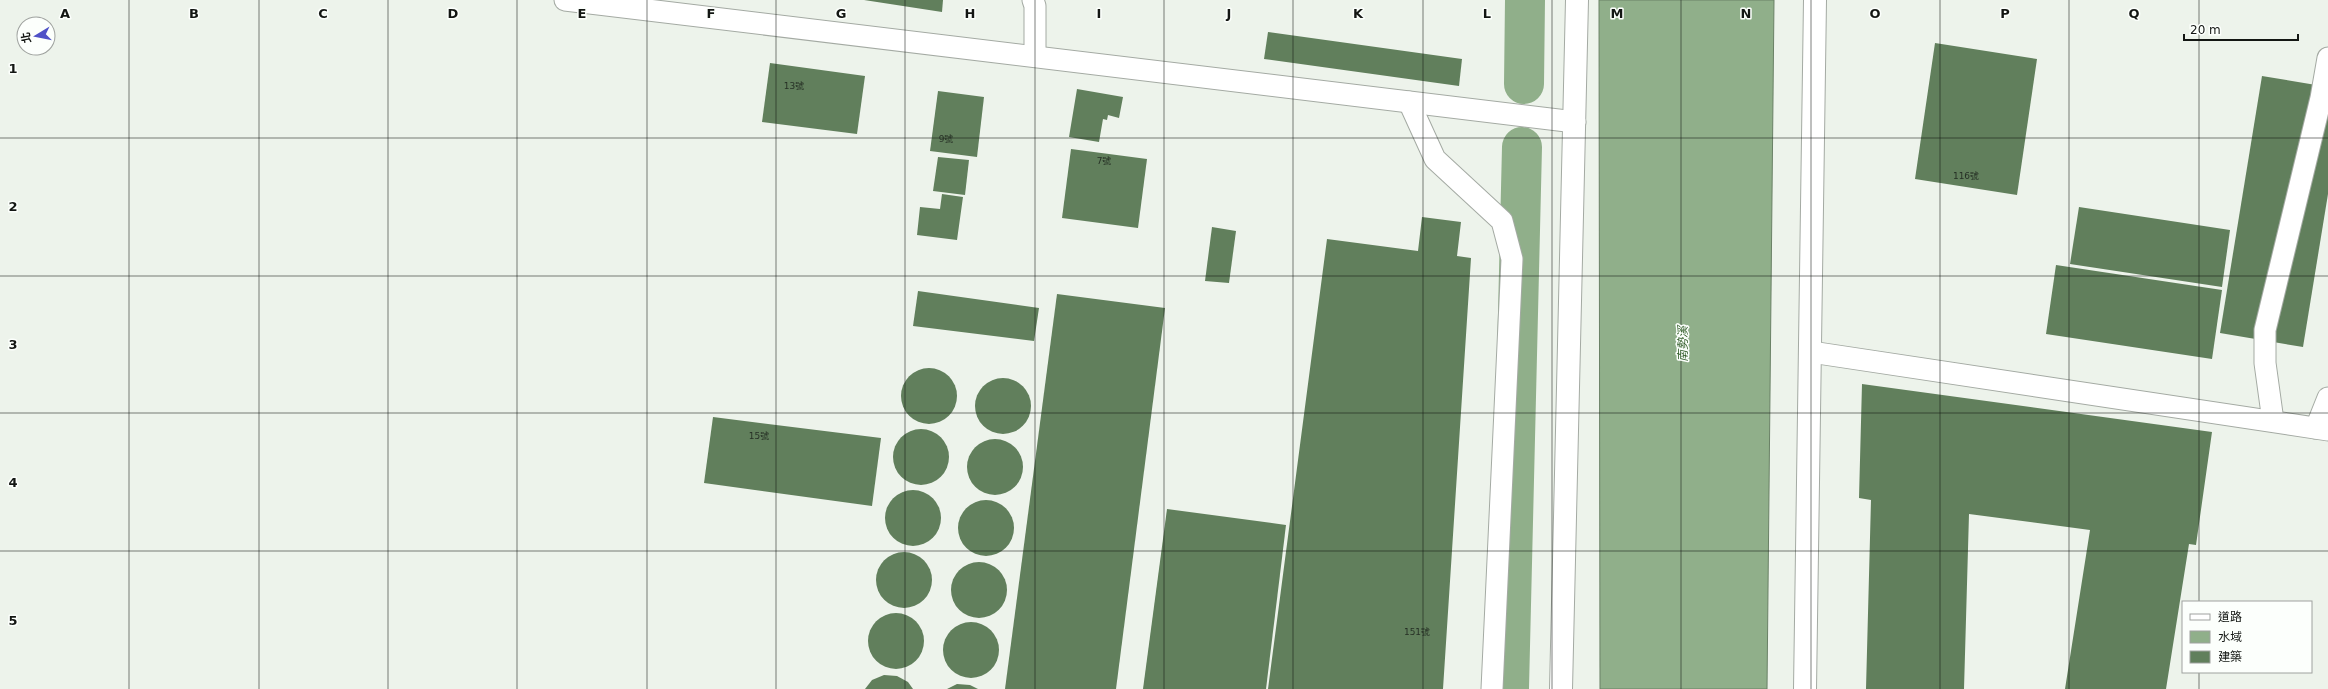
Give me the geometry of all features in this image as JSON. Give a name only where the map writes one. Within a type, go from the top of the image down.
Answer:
[{"type":"street","points":[[1561,689],[1577,0]]},
{"type":"street","points":[[1805,689],[1815,0]]},
{"type":"lane","points":[[565,0],[1575,122]]},
{"type":"lane","points":[[1033,0],[1035,6],[1034,56]]},
{"type":"lane","points":[[2273,421],[2265,363],[2265,330],[2321,98],[2328,58]]},
{"type":"lane","points":[[1409,102],[1435,158],[1502,221],[1512,259],[1492,689]]},
{"type":"lane","points":[[1811,352],[2322,429],[2328,398]]},
{"type":"water","name":"南勢溪","points":[[1599,0],[1774,0],[1767,689],[1600,689]]},
{"type":"building","points":[[864,0],[943,0],[942,12]]},
{"type":"building","points":[[1268,32],[1462,59],[1459,86],[1264,59]]},
{"type":"building","points":[[1935,43],[2037,59],[2017,195],[1915,179]]},
{"type":"building","points":[[770,63],[865,76],[857,134],[762,122]]},
{"type":"building","points":[[2262,76],[2328,87],[2328,194],[2303,347],[2220,333]]},
{"type":"building","points":[[1077,89],[1123,97],[1119,118],[1108,115],[1107,120],[1103,119],[1099,142],[1069,137]]},
{"type":"building","points":[[938,91],[984,97],[977,157],[930,151]]},
{"type":"building","points":[[1071,149],[1147,159],[1138,228],[1062,218]]},
{"type":"building","points":[[938,157],[969,160],[965,195],[933,191]]},
{"type":"building","points":[[942,194],[963,197],[957,240],[917,235],[920,207],[940,209]]},
{"type":"building","points":[[2079,207],[2230,230],[2222,287],[2070,264]]},
{"type":"building","points":[[1422,217],[1461,222],[1457,256],[1471,258],[1443,689],[1268,689],[1327,239],[1418,251]]},
{"type":"building","points":[[1212,227],[1236,231],[1229,283],[1205,281]]},
{"type":"building","points":[[2056,265],[2222,290],[2212,359],[2046,334]]},
{"type":"building","points":[[918,291],[1039,308],[1034,341],[913,326]]},
{"type":"building","points":[[1057,294],[1165,308],[1116,689],[1005,689]]},
{"type":"building","points":[[924,368],[934,368],[949,376],[955,385],[957,396],[955,407],[949,416],[934,424],[924,424],[913,419],[906,412],[901,401],[901,391],[906,380],[913,373]]},
{"type":"building","points":[[998,378],[1008,378],[1023,386],[1029,395],[1031,406],[1029,417],[1023,426],[1008,434],[998,434],[987,429],[980,422],[975,411],[975,401],[980,390],[987,383]]},
{"type":"building","points":[[1862,384],[2212,432],[2196,545],[2189,544],[2166,689],[2065,689],[2090,530],[1969,514],[1964,689],[1866,689],[1871,500],[1859,498]]},
{"type":"building","points":[[713,417],[881,438],[872,506],[704,483]]},
{"type":"building","points":[[916,429],[926,429],[941,437],[947,446],[949,457],[947,468],[941,477],[926,485],[916,485],[905,480],[898,473],[893,462],[893,452],[898,441],[905,434]]},
{"type":"building","points":[[989,439],[1001,439],[1015,447],[1023,461],[1021,478],[1015,487],[1001,495],[989,495],[979,490],[972,483],[967,473],[967,461],[972,451],[979,444]]},
{"type":"building","points":[[907,490],[919,490],[933,498],[941,512],[939,529],[933,538],[919,546],[907,546],[897,541],[890,534],[885,524],[885,512],[890,502],[897,495]]},
{"type":"building","points":[[981,500],[991,500],[1006,508],[1012,517],[1014,528],[1012,539],[1006,548],[991,556],[981,556],[970,551],[963,544],[958,533],[958,523],[963,512],[970,505]]},
{"type":"building","points":[[1167,509],[1286,525],[1266,689],[1143,689]]},
{"type":"building","points":[[899,552],[909,552],[924,560],[930,569],[932,580],[930,591],[924,600],[909,608],[899,608],[888,603],[881,596],[876,585],[876,575],[881,564],[888,557]]},
{"type":"building","points":[[974,562],[984,562],[999,570],[1005,579],[1007,590],[1005,601],[999,610],[984,618],[974,618],[963,613],[956,606],[951,595],[951,585],[956,574],[963,567]]},
{"type":"building","points":[[891,613],[901,613],[916,621],[922,630],[924,641],[922,652],[916,661],[901,669],[891,669],[880,664],[873,657],[868,646],[868,636],[873,625],[880,618]]},
{"type":"building","points":[[966,622],[976,622],[991,630],[997,639],[999,650],[997,661],[991,670],[976,678],[966,678],[955,673],[948,666],[943,655],[943,645],[948,634],[955,627]]},
{"type":"building","points":[[884,675],[897,676],[908,682],[913,689],[865,689],[872,680]]},
{"type":"building","points":[[957,684],[970,685],[978,689],[947,689]]},
{"type":"waterway","points":[[1524,84],[1525,0]]},
{"type":"waterway","points":[[1509,688],[1522,147]]}]
